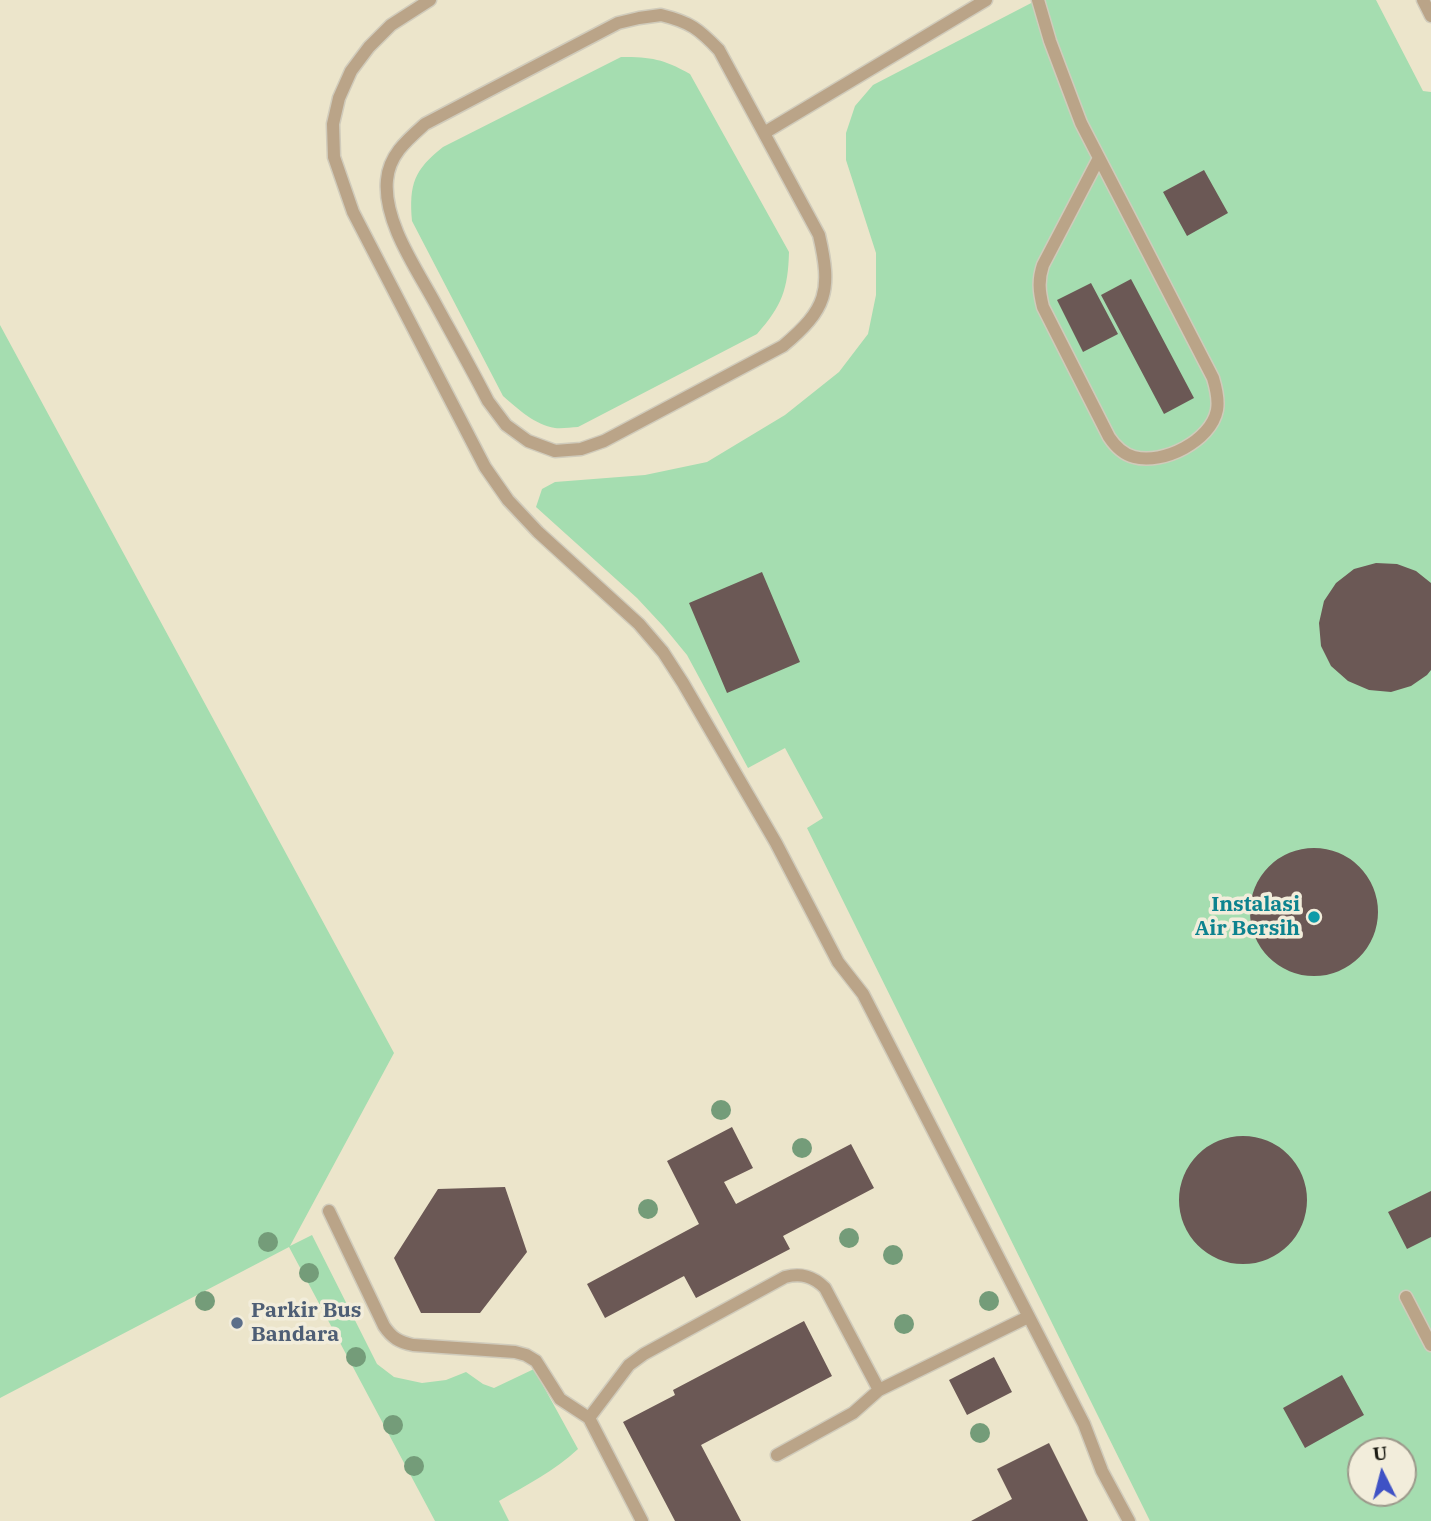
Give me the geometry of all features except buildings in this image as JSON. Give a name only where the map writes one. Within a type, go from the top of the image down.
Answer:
[{"type":"lane","points":[[430,0],[391,25],[369,47],[351,71],[339,98],[333,124],[334,157],[353,212],[485,467],[508,500],[538,532],[639,624],[663,652],[683,683],[776,843],[838,962],[863,994],[1084,1424],[1102,1471],[1129,1521]]},
{"type":"lane","points":[[764,133],[986,0]]},
{"type":"lane","points":[[1038,0],[1081,124],[1099,158],[1213,378],[1217,392],[1217,411],[1210,426],[1199,439],[1165,457],[1133,457],[1117,449],[1043,307],[1039,293],[1038,278],[1043,265],[1099,158]]},
{"type":"lane","points":[[1423,0],[1431,16]]},
{"type":"lane","points":[[661,15],[682,20],[702,32],[719,50],[764,133],[819,235],[825,260],[826,286],[817,311],[803,329],[783,346],[604,441],[581,449],[555,451],[528,441],[506,425],[488,401],[400,238],[389,208],[387,180],[393,158],[406,141],[425,124],[618,23],[661,15]]},
{"type":"lane","points":[[329,1211],[390,1335],[413,1345],[515,1352],[536,1361],[560,1399],[589,1418],[642,1521]]},
{"type":"lane","points":[[589,1418],[629,1365],[644,1354],[785,1277],[794,1275],[811,1278],[825,1288],[879,1390]]},
{"type":"lane","points":[[1406,1297],[1431,1345]]},
{"type":"lane","points":[[777,1455],[853,1413],[879,1390],[1028,1317]]},
{"type":"shaded area","points":[[0,0],[1431,0],[1431,1521],[0,1521]]},
{"type":"green space","points":[[1037,0],[1376,0],[1423,91],[1431,92],[1431,1521],[1150,1521],[807,828],[823,818],[785,748],[748,768],[687,655],[637,598],[536,507],[542,489],[555,482],[645,475],[707,462],[785,415],[839,372],[868,334],[876,295],[876,253],[846,160],[846,133],[855,106],[873,85]]},
{"type":"green space","points":[[621,57],[657,60],[690,74],[789,252],[787,276],[778,306],[757,334],[578,427],[555,428],[534,420],[503,396],[412,221],[413,187],[426,163],[443,147]]},
{"type":"green space","points":[[0,325],[394,1053],[290,1246],[312,1235],[377,1364],[394,1377],[422,1383],[446,1380],[466,1372],[494,1388],[534,1369],[578,1449],[550,1471],[499,1501],[509,1521],[435,1521],[289,1247],[0,1398]]},
{"type":"place","name":"Instalasi Air Bersih","points":[[1314,917]]},
{"type":"place","name":"Parkir Bus Bandara","points":[[237,1323]]}]
